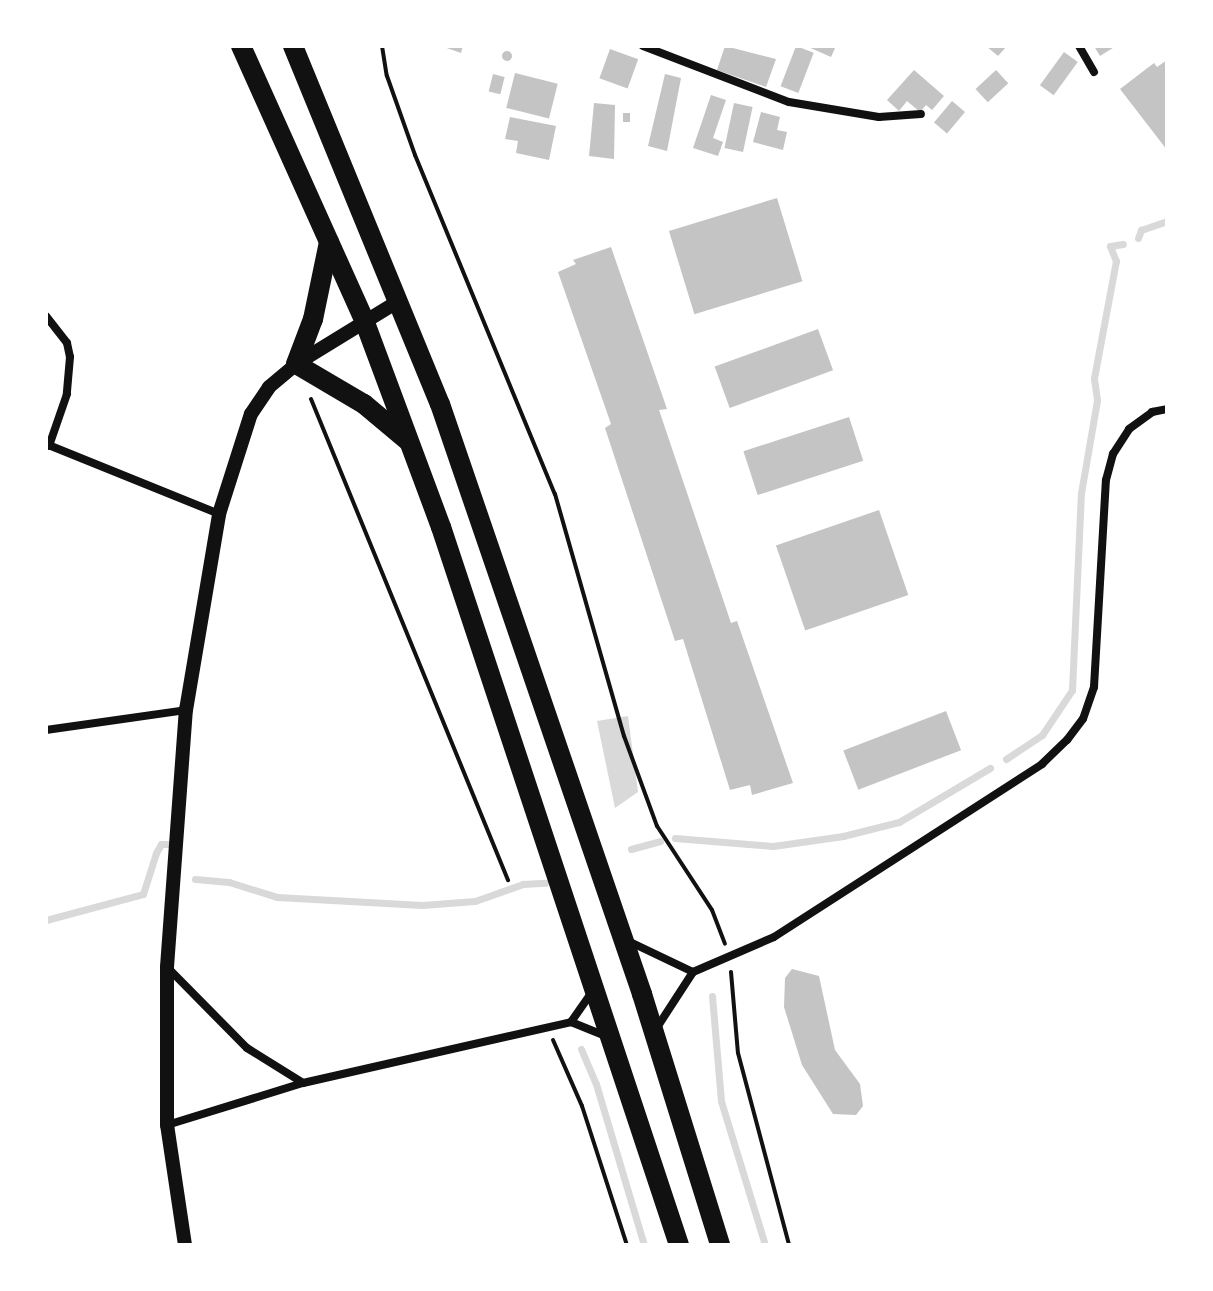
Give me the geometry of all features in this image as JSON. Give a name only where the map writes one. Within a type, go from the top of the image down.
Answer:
[{"type":"highway","points":[[241,46],[364,320],[409,442],[595,986],[679,1245]]},
{"type":"highway","points":[[295,48],[440,404],[654,1032],[720,1245]]},
{"type":"highway","points":[[329,242],[313,319],[296,364],[334,383],[409,442]]},
{"type":"street","points":[[643,46],[707,75],[804,106],[879,117],[921,114]]},
{"type":"street","points":[[1079,46],[1094,72]]},
{"type":"street","points":[[185,1245],[167,1125],[167,967],[186,710],[219,514],[251,414],[269,387],[296,364],[397,302]]},
{"type":"street","points":[[46,316],[67,343],[70,357],[67,394],[48,445],[219,514]]},
{"type":"street","points":[[654,1032],[693,972],[774,937],[1042,764],[1083,719],[1094,687],[1109,467],[1129,429],[1152,412],[1167,409]]},
{"type":"street","points":[[46,730],[186,710]]},
{"type":"street","points":[[622,938],[693,972]]},
{"type":"street","points":[[167,967],[247,1048],[303,1083]]},
{"type":"street","points":[[571,1022],[595,986]]},
{"type":"street","points":[[167,1125],[303,1083],[571,1022],[613,1040]]},
{"type":"path","points":[[382,46],[387,76],[415,155],[555,494],[624,736],[657,826],[712,910],[729,956],[738,1053],[789,1245]]},
{"type":"path","points":[[296,364],[508,880]]},
{"type":"path","points":[[547,1027],[582,1106],[627,1245]]},
{"type":"shaded area","points":[[628,716],[638,792],[615,808],[597,721]]},
{"type":"building","points":[[441,46],[463,46],[461,53]]},
{"type":"building","points":[[725,46],[776,59],[766,87],[717,70]]},
{"type":"building","points":[[796,46],[814,53],[798,93],[781,86]]},
{"type":"building","points":[[806,46],[836,46],[831,57]]},
{"type":"building","points":[[986,46],[1007,46],[998,56]]},
{"type":"building","points":[[1094,46],[1116,46],[1100,56]]},
{"type":"building","points":[[610,49],[638,59],[628,88],[599,78]]},
{"type":"building","points":[[507,51],[512,56],[507,61],[502,56]]},
{"type":"building","points":[[1064,52],[1078,62],[1054,95],[1040,85]]},
{"type":"building","points":[[1167,60],[1167,150],[1120,89],[1154,63],[1157,67]]},
{"type":"building","points":[[914,70],[944,96],[932,110],[926,105],[920,112],[907,101],[899,111],[887,100]]},
{"type":"building","points":[[996,70],[1008,83],[988,102],[976,89]]},
{"type":"building","points":[[515,73],[558,84],[549,119],[506,108]]},
{"type":"building","points":[[493,74],[505,77],[500,94],[489,91]]},
{"type":"building","points":[[665,74],[681,78],[667,151],[648,146]]},
{"type":"building","points":[[711,95],[726,100],[713,138],[723,142],[718,156],[693,148]]},
{"type":"building","points":[[952,101],[965,112],[947,133],[934,122]]},
{"type":"building","points":[[594,103],[615,105],[614,159],[589,156]]},
{"type":"building","points":[[734,103],[753,107],[743,152],[724,148]]},
{"type":"building","points":[[761,112],[780,117],[777,130],[787,132],[783,150],[753,142]]},
{"type":"building","points":[[623,113],[630,113],[630,122],[623,122]]},
{"type":"building","points":[[510,117],[556,126],[549,160],[516,153],[518,141],[505,139]]},
{"type":"building","points":[[777,198],[802,281],[694,314],[669,231]]},
{"type":"building","points":[[611,247],[667,409],[659,410],[731,623],[737,621],[793,783],[752,795],[750,785],[730,790],[683,639],[675,641],[605,428],[611,424],[558,272],[576,264],[573,260]]},
{"type":"building","points":[[818,329],[833,370],[730,408],[715,367]]},
{"type":"building","points":[[849,417],[863,461],[758,495],[743,451]]},
{"type":"building","points":[[879,510],[908,595],[805,631],[776,545]]},
{"type":"building","points":[[946,711],[961,750],[858,790],[843,750]]},
{"type":"building","points":[[792,969],[819,976],[835,1050],[860,1084],[863,1106],[856,1115],[833,1114],[802,1065],[784,1007],[785,978]]},
{"type":"waterway","points":[[1138,238],[1141,230],[1167,221]]},
{"type":"waterway","points":[[1006,759],[1042,735],[1072,690],[1081,493],[1097,400],[1094,378],[1116,261],[1110,246],[1123,244]]},
{"type":"waterway","points":[[675,838],[773,846],[843,836],[899,822],[990,768]]},
{"type":"waterway","points":[[631,849],[660,841]]},
{"type":"waterway","points":[[46,920],[143,894],[156,853],[161,844],[169,844]]},
{"type":"waterway","points":[[195,879],[229,882],[277,897],[422,905],[475,901],[523,884],[545,883]]},
{"type":"waterway","points":[[712,996],[721,1101],[765,1245]]},
{"type":"waterway","points":[[581,1049],[596,1084],[644,1245]]}]
